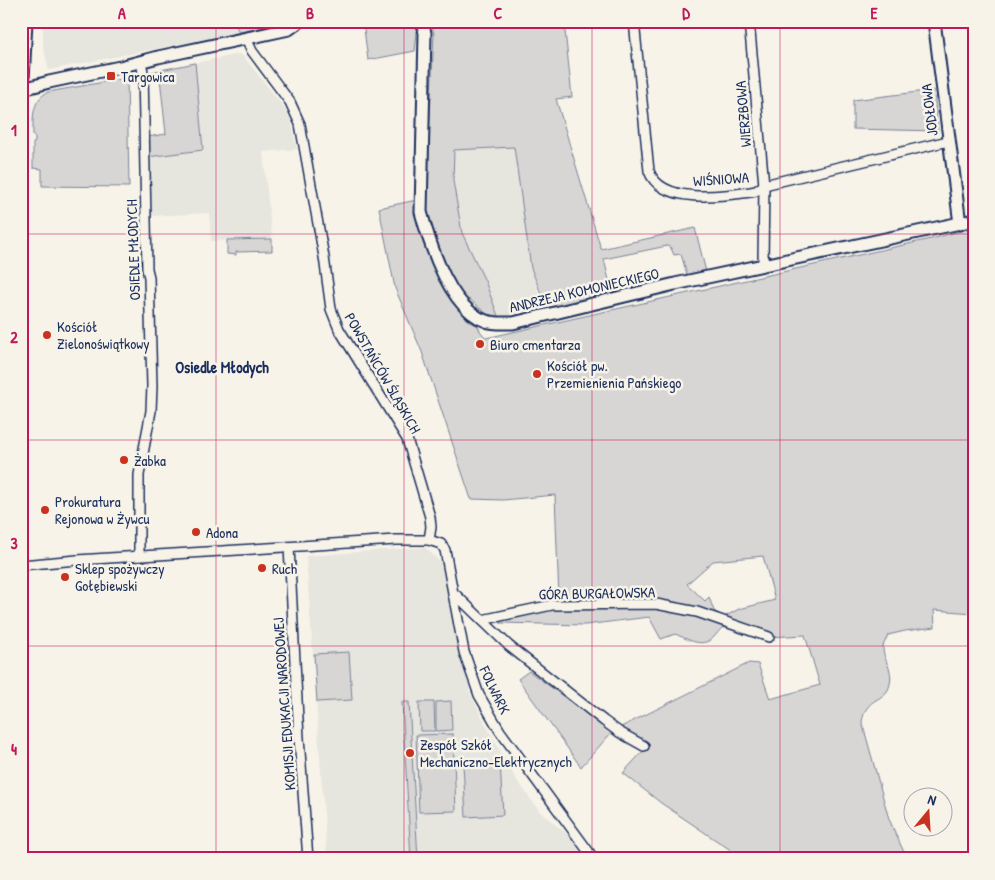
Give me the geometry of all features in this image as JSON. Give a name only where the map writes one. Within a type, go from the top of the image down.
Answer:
[{"type":"street","points":[[21,120],[26,21]]},
{"type":"street","points":[[22,89],[289,28],[300,21]]},
{"type":"street","name":"ANDRZEJA KOMONIECKIEGO","points":[[422,21],[425,33],[421,212],[442,271],[454,292],[464,306],[485,321],[513,323],[763,264],[974,220]]},
{"type":"street","name":"WIŚNIOWA","points":[[634,21],[649,171],[654,182],[667,189],[685,195],[703,196],[756,191],[764,185],[948,141]]},
{"type":"street","name":"WIERZBOWA","points":[[749,21],[764,185],[763,264]]},
{"type":"street","name":"JODŁOWA","points":[[934,21],[960,224]]},
{"type":"street","name":"POWSTAŃCÓW ŚLĄSKICH","points":[[246,38],[252,51],[290,102],[300,124],[324,257],[331,309],[339,329],[406,439],[430,518],[429,540]]},
{"type":"street","name":"OSIEDLE MŁODYCH","points":[[138,556],[139,475],[151,411],[152,386],[141,62]]},
{"type":"street","points":[[21,565],[38,562],[429,540]]},
{"type":"street","name":"FOLWARK","points":[[429,540],[441,544],[445,550],[464,652],[479,695],[500,731],[594,859]]},
{"type":"street","name":"KOMISJI EDUKACJI NARODOWEJ","points":[[289,547],[299,738],[308,859]]},
{"type":"street","points":[[453,595],[456,595],[508,646],[604,721],[644,746]]},
{"type":"street","name":"GÓRA BURGAŁOWSKA","points":[[482,620],[552,605],[656,604],[697,612],[769,638]]},
{"type":"shaded area","points":[[43,21],[236,21],[239,32],[49,70],[43,45]]},
{"type":"shaded area","points":[[236,21],[258,21],[259,27],[265,27],[264,21],[292,21],[274,28],[239,32]]},
{"type":"shaded area","points":[[363,21],[414,21],[417,32],[415,51],[368,60]]},
{"type":"shaded area","points":[[431,21],[564,21],[572,97],[556,99],[601,249],[695,228],[706,272],[687,275],[681,254],[674,255],[671,248],[667,246],[604,259],[612,293],[547,309],[531,268],[514,147],[454,150],[453,181],[462,233],[485,281],[498,316],[487,314],[469,299],[467,320],[478,326],[486,338],[935,238],[974,227],[974,613],[934,610],[935,627],[888,635],[883,651],[889,669],[890,684],[888,690],[868,707],[862,722],[889,819],[907,859],[744,859],[661,803],[623,773],[643,751],[644,746],[621,727],[749,663],[758,664],[770,699],[820,685],[805,635],[769,637],[726,626],[709,641],[700,643],[675,634],[661,639],[649,617],[585,625],[500,623],[503,615],[559,600],[555,495],[503,500],[471,499],[422,352],[395,288],[379,208],[426,198],[434,34]],"holes":[[[763,556],[775,600],[739,609],[724,617],[714,611],[709,597],[705,601],[687,584],[713,561]]]},
{"type":"shaded area","points":[[240,54],[285,109],[291,120],[297,149],[263,152],[272,239],[211,241],[209,213],[151,216],[147,157],[203,150],[195,63]]},
{"type":"shaded area","points":[[195,63],[203,150],[147,157],[147,137],[166,134],[160,78],[145,79],[146,73]]},
{"type":"shaded area","points":[[127,78],[129,187],[42,186],[42,169],[33,168],[33,143],[35,142],[35,137],[33,136],[33,117],[38,100],[48,92]]},
{"type":"shaded area","points":[[934,90],[938,131],[853,129],[853,100]]},
{"type":"shaded area","points":[[514,147],[531,267],[544,312],[512,319],[498,316],[485,281],[462,233],[453,181],[454,150]]},
{"type":"shaded area","points":[[272,239],[272,251],[236,252],[236,255],[227,254],[227,240]]},
{"type":"shaded area","name":"Zespół Szkół Mechaniczno-Elektrycznych","points":[[425,547],[443,565],[470,693],[487,727],[516,779],[540,812],[572,838],[585,859],[327,859],[306,556]]},
{"type":"shaded area","points":[[349,652],[352,700],[317,702],[314,654]]},
{"type":"shaded area","points":[[529,671],[612,732],[581,767],[518,679]]},
{"type":"shaded area","points":[[451,701],[452,730],[436,731],[436,702]]},
{"type":"shaded area","points":[[402,702],[409,702],[418,859],[411,859]]},
{"type":"shaded area","points":[[419,702],[434,702],[435,731],[420,731]]},
{"type":"shaded area","points":[[453,734],[456,811],[419,812],[416,735]]},
{"type":"shaded area","points":[[500,762],[503,815],[466,817],[463,764]]},
{"type":"place","name":"Targowica","points":[[111,76]]},
{"type":"place","name":"Kościół Zielonoświątkowy","points":[[47,335]]},
{"type":"place","name":"Biuro cmentarza","points":[[480,344]]},
{"type":"place","name":"Kościół pw. Przemienienia Pańskiego","points":[[537,374]]},
{"type":"place","name":"Żabka","points":[[124,460]]},
{"type":"place","name":"Prokuratura Rejonowa w Żywcu","points":[[45,510]]},
{"type":"place","name":"Adona","points":[[196,532]]},
{"type":"place","name":"Ruch","points":[[262,568]]},
{"type":"place","name":"Sklep spożywczy Gołębiewski","points":[[65,577]]},
{"type":"place","name":"Zespół Szkół Mechaniczno-Elektrycznych","points":[[410,753]]},
{"type":"district","name":"Osiedle Młodych","points":[[222,367]]}]
